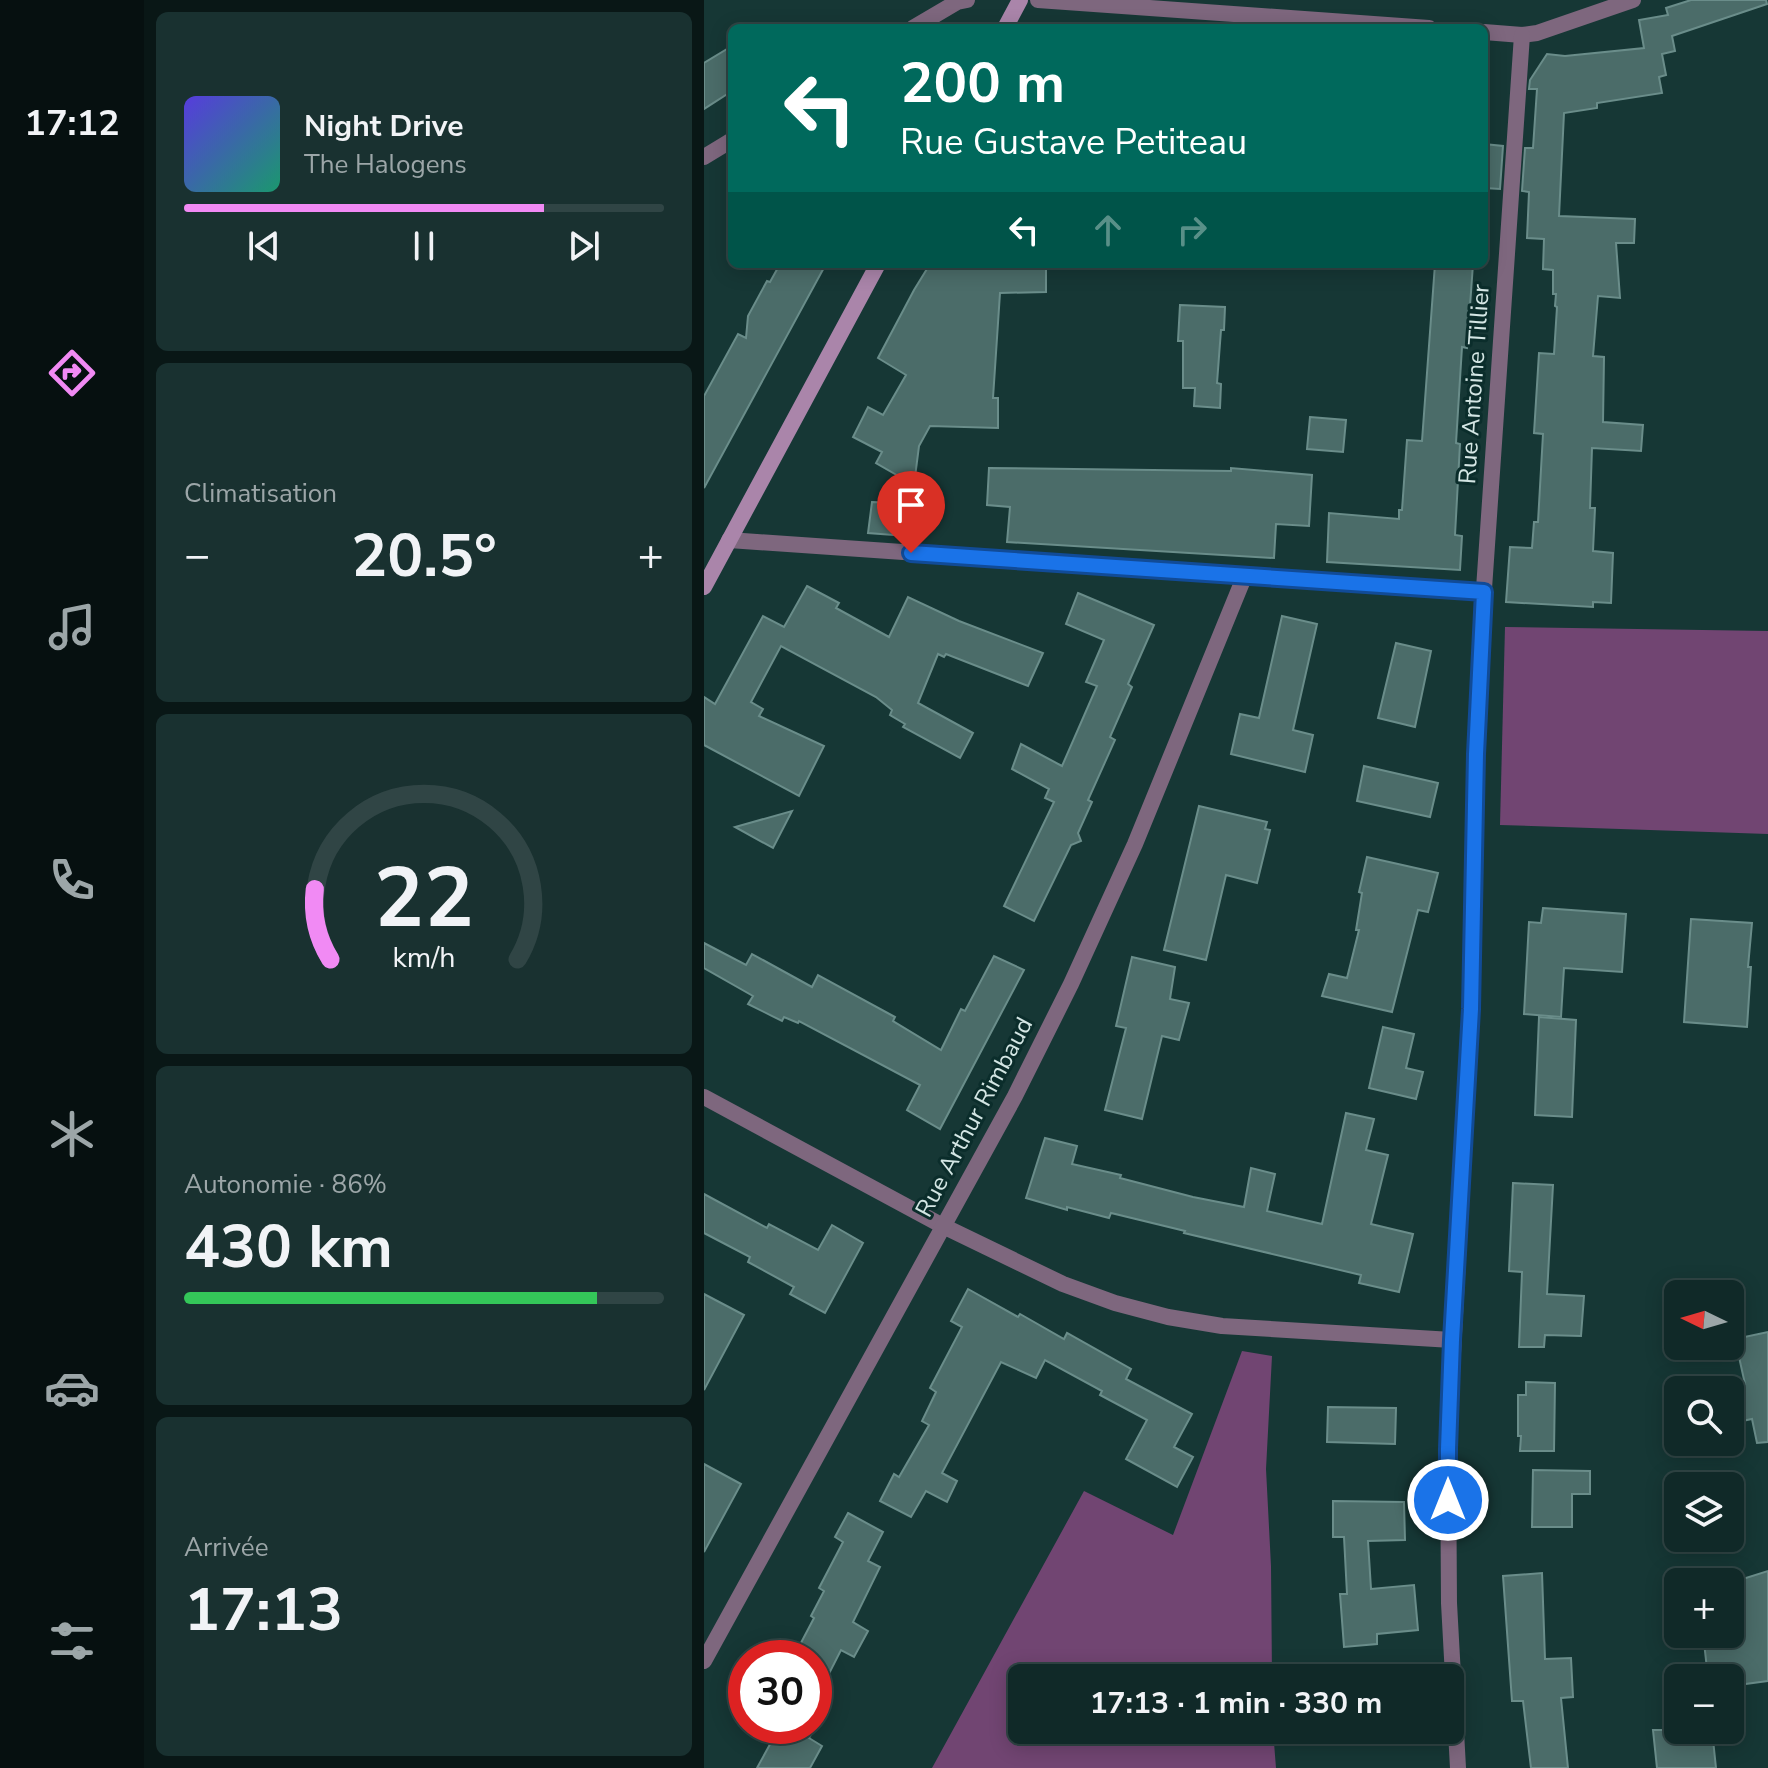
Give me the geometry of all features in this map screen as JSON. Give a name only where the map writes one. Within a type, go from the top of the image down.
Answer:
[{"type":"main road","points":[[1007,24],[1020,0]]},
{"type":"main road","points":[[704,587],[876,268]]},
{"type":"street","points":[[920,24],[957,2],[967,0]]},
{"type":"street","points":[[1038,0],[1373,24]]},
{"type":"street","points":[[1488,32],[1522,35],[1552,30],[1633,0]]},
{"type":"street","name":"Rue Antoine Tillier","points":[[1458,1768],[1452,1675],[1447,1461],[1471,995],[1476,754],[1484,592],[1522,35]]},
{"type":"street","points":[[704,157],[728,142]]},
{"type":"street","points":[[729,540],[1484,592]]},
{"type":"street","name":"Rue Arthur Rimbaud","points":[[704,1661],[1015,1096],[1071,984],[1135,844],[1245,575]]},
{"type":"street","points":[[704,1097],[943,1226],[1063,1284],[1115,1303],[1168,1317],[1248,1329],[1452,1340]]},
{"type":"shaded area","points":[[1505,627],[1768,631],[1768,834],[1500,825]]},
{"type":"shaded area","points":[[1242,1351],[1272,1356],[1266,1469],[1272,1664],[1008,1664],[1008,1744],[1274,1744],[1276,1768],[932,1768],[1084,1491],[1173,1535]]},
{"type":"building","points":[[1691,0],[1766,0],[1767,4],[1672,36],[1675,51],[1662,54],[1666,75],[1659,77],[1662,93],[1597,103],[1597,108],[1564,113],[1559,216],[1635,219],[1634,243],[1616,243],[1620,298],[1598,296],[1593,356],[1604,357],[1603,422],[1643,425],[1641,451],[1592,448],[1590,508],[1595,508],[1593,551],[1613,553],[1611,603],[1593,602],[1593,607],[1506,602],[1510,547],[1532,548],[1534,522],[1538,522],[1543,434],[1534,433],[1539,353],[1554,354],[1557,307],[1556,294],[1553,294],[1553,270],[1543,269],[1544,239],[1527,238],[1529,192],[1522,191],[1525,148],[1533,148],[1537,89],[1529,89],[1530,80],[1547,54],[1565,56],[1644,48],[1639,20],[1668,15],[1666,8]]},
{"type":"building","points":[[728,48],[728,94],[704,109],[704,63]]},
{"type":"building","points":[[1488,144],[1503,146],[1500,189],[1488,188]]},
{"type":"building","points":[[778,268],[824,268],[704,488],[704,396],[738,334],[746,338],[748,316],[767,281],[770,282]]},
{"type":"building","points":[[928,268],[1046,269],[1046,292],[1000,293],[993,398],[998,398],[998,428],[930,426],[919,446],[914,485],[876,463],[882,452],[853,437],[868,407],[883,415],[906,375],[878,358]]},
{"type":"building","points":[[1435,268],[1473,268],[1467,348],[1462,347],[1456,443],[1460,444],[1455,535],[1462,536],[1460,570],[1327,562],[1329,513],[1399,519],[1407,440],[1422,441]]},
{"type":"building","points":[[1180,305],[1225,307],[1217,383],[1221,384],[1220,408],[1194,406],[1195,388],[1183,388],[1183,341],[1178,341]]},
{"type":"building","points":[[1310,417],[1346,420],[1343,452],[1307,449]]},
{"type":"building","points":[[989,468],[1231,471],[1231,468],[1312,475],[1309,526],[1276,524],[1274,558],[1007,542],[1010,507],[987,505]]},
{"type":"building","points":[[872,502],[896,503],[893,535],[868,533]]},
{"type":"building","points":[[807,586],[839,603],[836,608],[889,637],[908,597],[959,621],[1043,653],[1028,686],[946,654],[944,657],[938,654],[918,703],[973,733],[960,758],[903,727],[905,724],[890,715],[892,710],[876,697],[781,646],[751,702],[763,709],[759,716],[824,746],[799,796],[704,745],[704,697],[715,704],[763,616],[784,627]]},
{"type":"building","points":[[1078,593],[1154,625],[1128,684],[1132,687],[1110,737],[1115,740],[1088,800],[1092,802],[1078,833],[1081,841],[1071,845],[1034,921],[1004,906],[1054,802],[1045,798],[1049,789],[1012,769],[1021,744],[1062,766],[1097,686],[1086,682],[1104,640],[1066,624]]},
{"type":"building","points":[[1282,616],[1317,624],[1293,730],[1313,735],[1305,772],[1231,754],[1240,714],[1259,718]]},
{"type":"building","points":[[1396,643],[1431,651],[1415,727],[1378,718]]},
{"type":"building","points":[[1364,766],[1438,783],[1430,817],[1357,801]]},
{"type":"building","points":[[1199,806],[1267,822],[1265,829],[1270,830],[1257,883],[1226,875],[1206,960],[1164,950]]},
{"type":"building","points":[[792,811],[773,848],[735,827]]},
{"type":"building","points":[[1367,857],[1438,873],[1428,912],[1418,910],[1392,1012],[1322,996],[1329,974],[1347,978],[1359,930],[1356,930],[1362,893],[1359,892]]},
{"type":"building","points":[[1543,908],[1626,914],[1622,972],[1564,968],[1561,1017],[1524,1014],[1529,922],[1541,923]]},
{"type":"building","points":[[1691,919],[1752,923],[1747,1027],[1684,1022]]},
{"type":"building","points":[[704,943],[746,965],[752,954],[812,987],[818,975],[895,1017],[893,1021],[941,1050],[961,1009],[965,1011],[994,956],[1024,970],[940,1129],[907,1110],[920,1085],[799,1021],[784,1017],[782,1021],[748,1004],[753,996],[704,968]]},
{"type":"building","points":[[1132,957],[1175,967],[1170,999],[1189,1003],[1179,1040],[1162,1036],[1142,1119],[1105,1110],[1126,1028],[1116,1026]]},
{"type":"building","points":[[1539,1017],[1576,1020],[1572,1117],[1535,1115]]},
{"type":"building","points":[[1383,1027],[1414,1034],[1406,1068],[1423,1072],[1416,1099],[1369,1088]]},
{"type":"building","points":[[1346,1113],[1374,1119],[1366,1150],[1388,1155],[1371,1224],[1413,1234],[1399,1292],[1359,1283],[1361,1275],[1111,1213],[1109,1218],[1026,1198],[1045,1138],[1077,1146],[1072,1164],[1193,1197],[1244,1207],[1251,1168],[1275,1174],[1267,1211],[1322,1224]]},
{"type":"building","points":[[1513,1183],[1553,1185],[1547,1294],[1584,1296],[1581,1336],[1545,1335],[1544,1347],[1519,1347],[1522,1272],[1509,1271]]},
{"type":"building","points":[[704,1194],[767,1228],[769,1224],[818,1250],[832,1225],[863,1243],[825,1313],[790,1294],[794,1287],[748,1262],[750,1257],[704,1233]]},
{"type":"building","points":[[968,1289],[1064,1339],[1067,1333],[1131,1369],[1126,1379],[1192,1414],[1174,1447],[1193,1457],[1177,1487],[1126,1459],[1147,1420],[1045,1360],[1036,1378],[1001,1362],[942,1473],[957,1481],[947,1502],[926,1491],[911,1517],[880,1501],[894,1474],[899,1477],[929,1425],[922,1421],[936,1392],[930,1388],[962,1327],[951,1321]]},
{"type":"building","points":[[704,1294],[744,1315],[704,1390]]},
{"type":"building","points":[[1768,1332],[1768,1442],[1757,1443],[1752,1419],[1744,1421],[1745,1384],[1740,1360],[1744,1360],[1744,1337]]},
{"type":"building","points":[[1526,1382],[1555,1383],[1554,1451],[1520,1451],[1518,1395],[1526,1395]]},
{"type":"building","points":[[1328,1407],[1396,1408],[1395,1444],[1327,1442]]},
{"type":"building","points":[[704,1464],[741,1484],[704,1552]]},
{"type":"building","points":[[1533,1470],[1590,1471],[1590,1494],[1572,1494],[1572,1527],[1532,1527]]},
{"type":"building","points":[[1333,1501],[1404,1502],[1405,1540],[1368,1541],[1371,1589],[1414,1585],[1418,1630],[1377,1634],[1377,1644],[1344,1647],[1340,1594],[1347,1594],[1344,1537],[1333,1537]]},
{"type":"building","points":[[848,1513],[883,1532],[868,1561],[880,1567],[853,1622],[868,1631],[854,1657],[841,1650],[832,1668],[832,1640],[802,1640],[824,1591],[819,1588],[843,1542],[835,1537]]},
{"type":"building","points":[[1768,1571],[1768,1681],[1744,1684],[1744,1664],[1706,1664],[1705,1648],[1744,1648],[1744,1579]]},
{"type":"building","points":[[1542,1573],[1545,1659],[1571,1658],[1573,1697],[1561,1698],[1568,1768],[1531,1768],[1523,1701],[1512,1701],[1503,1576]]},
{"type":"building","points":[[1653,1730],[1664,1730],[1664,1744],[1713,1744],[1716,1768],[1657,1768]]},
{"type":"building","points":[[770,1744],[822,1746],[810,1768],[757,1768]]},
{"type":"route","points":[[911,553],[1484,592],[1476,754],[1471,1009],[1452,1340],[1448,1500]]}]
